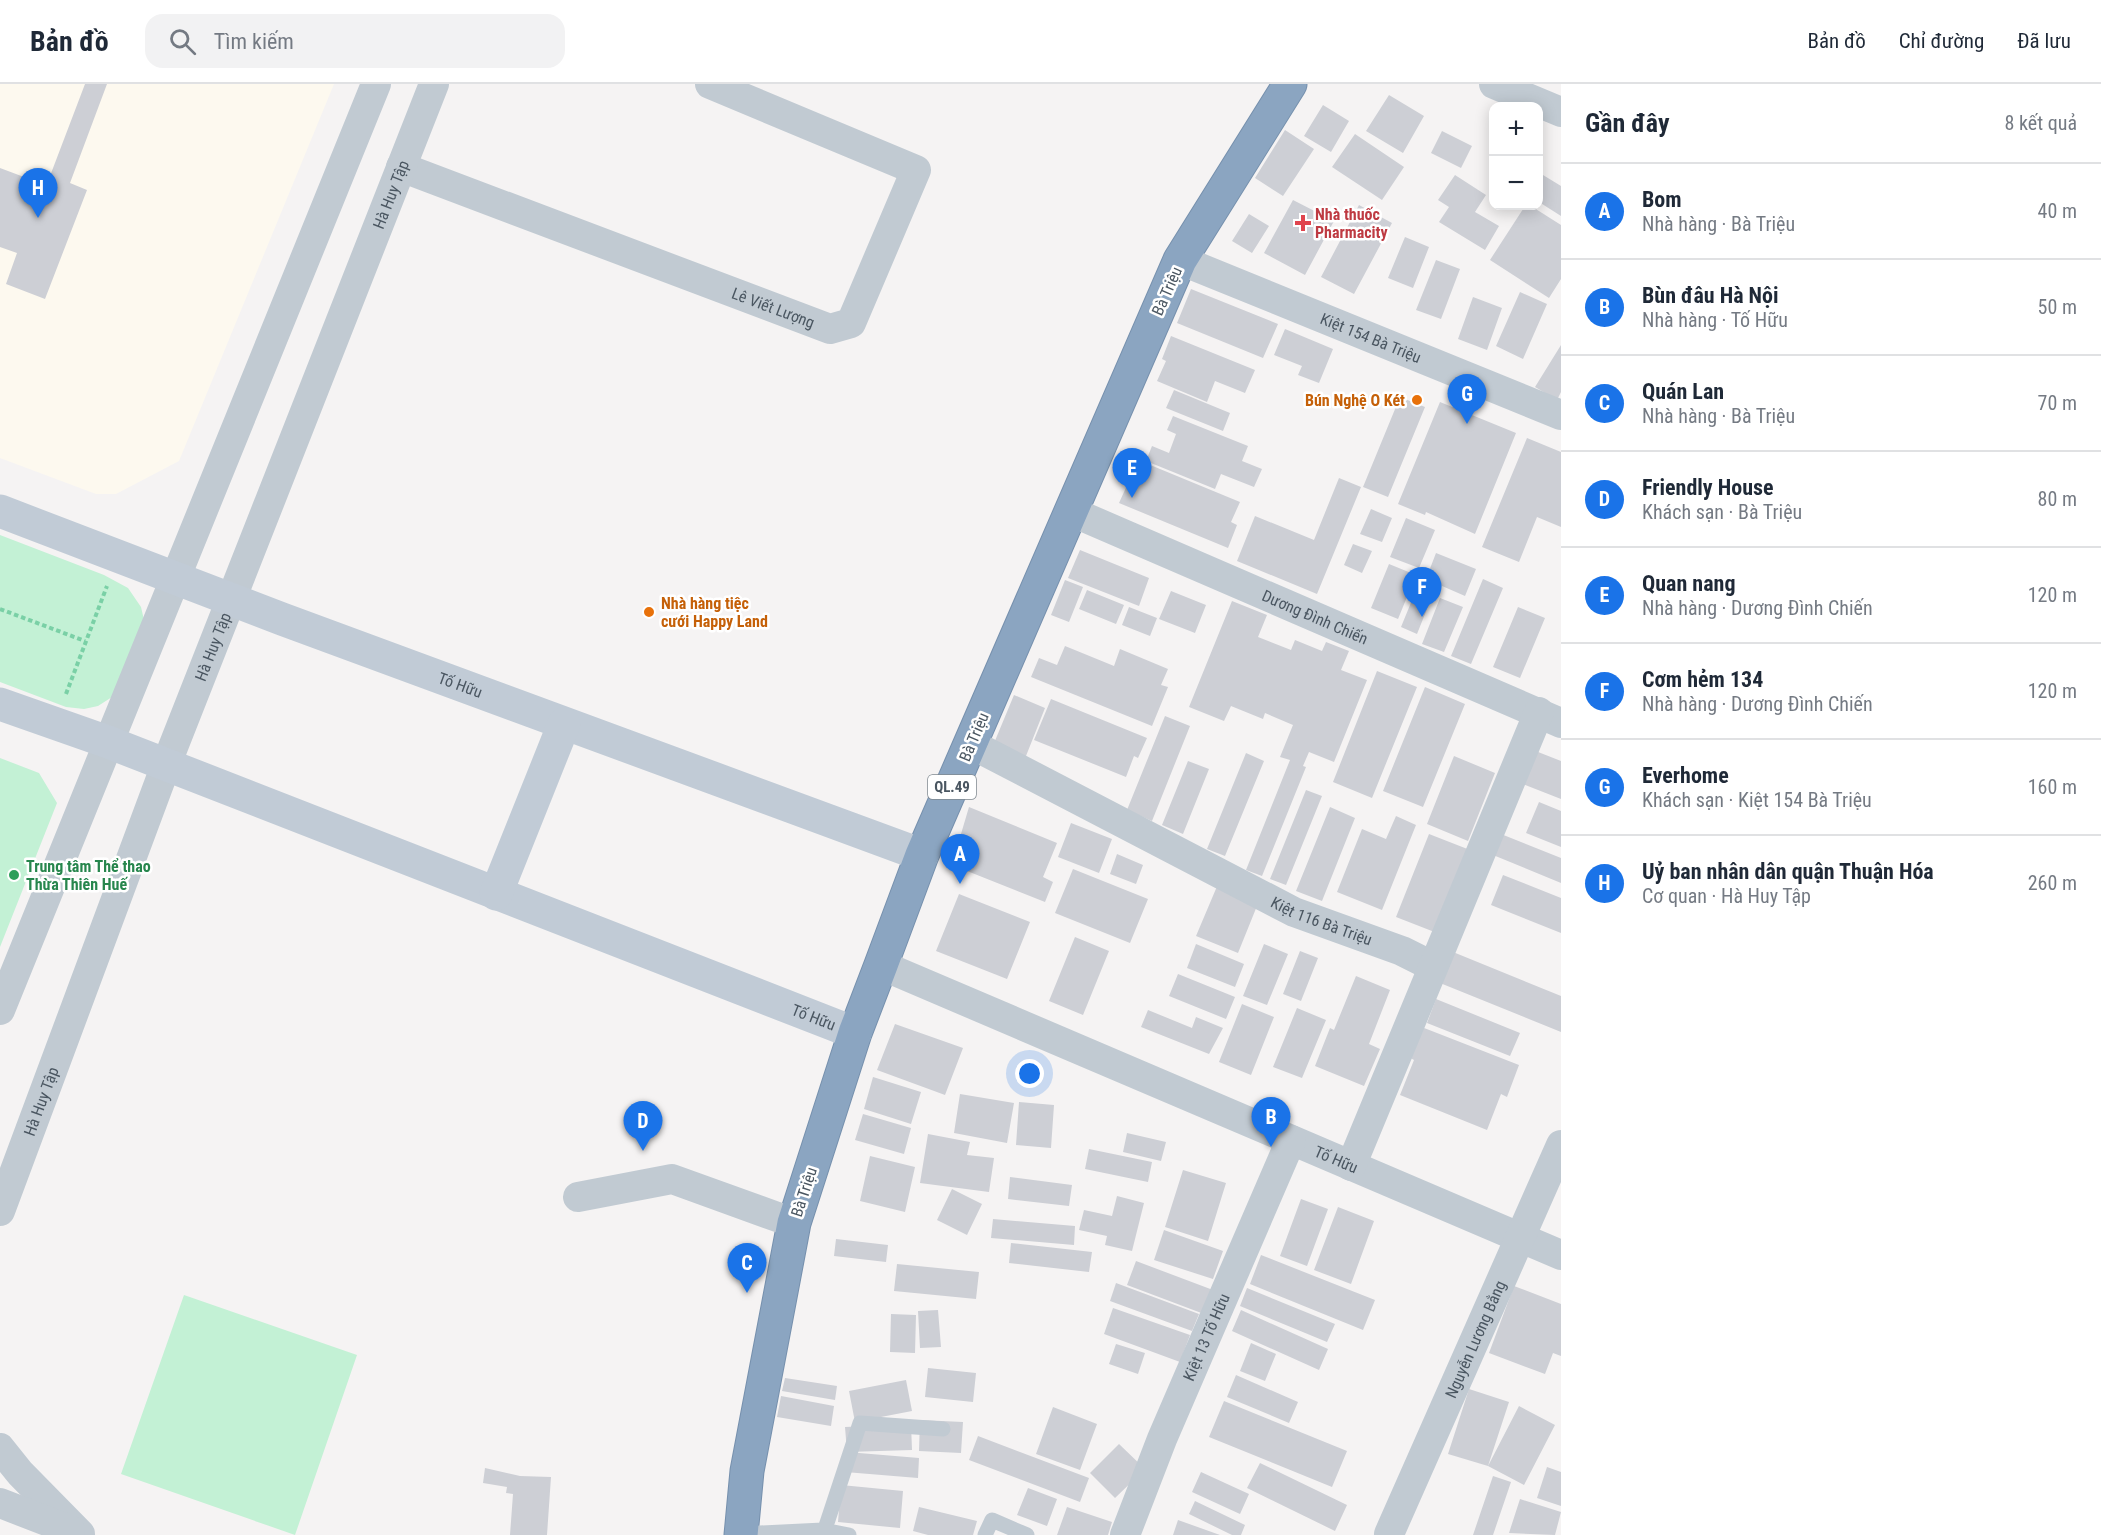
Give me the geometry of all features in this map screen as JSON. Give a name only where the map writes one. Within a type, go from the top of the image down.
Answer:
[{"type":"highway","name":"Bà Triệu","points":[[741,1535],[747,1471],[794,1223],[855,1033],[880,965],[922,855],[1180,260],[1290,84]]},
{"type":"main road","name":"Tố Hữu","points":[[0,511],[564,724],[922,855]]},
{"type":"main road","name":"Tố Hữu","points":[[0,704],[108,742],[855,1033]]},
{"type":"main road","points":[[496,894],[564,724]]},
{"type":"street","points":[[0,1010],[376,84]]},
{"type":"street","name":"Hà Huy Tập","points":[[0,1211],[166,765],[434,84]]},
{"type":"street","name":"Lê Viết Lượng","points":[[401,167],[830,329],[851,323],[916,170],[710,84]]},
{"type":"street","points":[[1494,84],[1561,112]]},
{"type":"street","name":"Kiệt 154 Bà Triệu","points":[[1180,260],[1561,415]]},
{"type":"street","name":"Dương Đình Chiến","points":[[1070,511],[1550,718]]},
{"type":"street","points":[[1351,1166],[1432,966],[1550,718]]},
{"type":"street","name":"Kiệt 116 Bà Triệu","points":[[971,744],[1294,912],[1402,951],[1432,966]]},
{"type":"street","name":"Tố Hữu","points":[[880,965],[1561,1255]]},
{"type":"street","name":"Kiệt 13 Tố Hữu","points":[[1125,1535],[1162,1439],[1291,1140]]},
{"type":"street","name":"Nguyễn Lương Bằng","points":[[1389,1534],[1561,1145]]},
{"type":"street","points":[[578,1197],[672,1179],[794,1223]]},
{"type":"street","points":[[0,1449],[20,1473],[82,1534]]},
{"type":"street","points":[[0,1503],[82,1534]]},
{"type":"lane","points":[[823,1533],[861,1424],[943,1429]]},
{"type":"lane","points":[[985,1535],[992,1521],[1027,1535]]},
{"type":"lane","points":[[741,1535],[823,1533],[849,1535]]},
{"type":"path","points":[[63,700],[109,581]]},
{"type":"path","points":[[0,609],[85,641]]},
{"type":"shaded area","points":[[0,84],[334,84],[179,461],[116,494],[96,494],[0,458]]},
{"type":"green space","points":[[0,535],[104,575],[128,588],[141,607],[144,620],[112,697],[98,706],[84,709],[66,707],[0,682]]},
{"type":"green space","name":"Trung tâm Thể thao Thừa Thiên Huế","points":[[0,758],[39,773],[57,803],[0,947]]},
{"type":"green space","points":[[184,1295],[357,1355],[295,1535],[121,1474]]},
{"type":"building","points":[[85,84],[107,84],[70,183],[87,190],[45,299],[6,284],[17,253],[0,247],[0,168],[40,183],[44,174],[50,176]]},
{"type":"building","points":[[1389,95],[1424,116],[1403,153],[1366,131]]},
{"type":"building","points":[[1323,105],[1349,121],[1331,152],[1304,136]]},
{"type":"building","points":[[1285,130],[1314,149],[1283,196],[1255,178]]},
{"type":"building","points":[[1442,131],[1472,146],[1461,168],[1431,153]]},
{"type":"building","points":[[1355,134],[1404,167],[1382,200],[1332,167]]},
{"type":"building","points":[[1455,175],[1486,195],[1475,212],[1499,226],[1485,250],[1439,222],[1449,207],[1438,200]]},
{"type":"building","points":[[1543,175],[1561,186],[1561,216],[1543,205]]},
{"type":"building","points":[[1293,200],[1334,221],[1305,275],[1264,253]]},
{"type":"building","points":[[1359,205],[1392,223],[1354,294],[1321,277]]},
{"type":"building","points":[[1522,210],[1537,210],[1561,225],[1561,279],[1549,298],[1490,260]]},
{"type":"building","points":[[1249,214],[1269,226],[1252,253],[1232,241]]},
{"type":"building","points":[[1405,237],[1429,247],[1413,288],[1388,278]]},
{"type":"building","points":[[1436,260],[1460,269],[1441,319],[1416,310]]},
{"type":"building","points":[[1191,289],[1278,324],[1263,358],[1177,323]]},
{"type":"building","points":[[1520,292],[1547,304],[1523,359],[1496,346]]},
{"type":"building","points":[[1473,297],[1502,308],[1487,350],[1458,339]]},
{"type":"building","points":[[1285,329],[1333,349],[1319,383],[1298,375],[1302,366],[1274,355]]},
{"type":"building","points":[[1171,336],[1255,370],[1245,393],[1215,381],[1207,402],[1157,381],[1166,361],[1162,359]]},
{"type":"building","points":[[1561,345],[1561,392],[1557,400],[1535,387]]},
{"type":"building","points":[[1174,390],[1230,413],[1223,431],[1166,408]]},
{"type":"building","points":[[1400,397],[1425,407],[1388,497],[1363,487]]},
{"type":"building","points":[[1440,402],[1516,433],[1475,534],[1426,512],[1425,515],[1398,504]]},
{"type":"building","points":[[1173,416],[1248,446],[1242,461],[1262,469],[1254,487],[1221,474],[1215,489],[1146,461],[1152,446],[1169,453],[1176,434],[1167,430]]},
{"type":"building","points":[[1527,438],[1561,452],[1561,527],[1537,517],[1519,562],[1482,547]]},
{"type":"building","points":[[1126,455],[1240,502],[1231,522],[1237,525],[1228,548],[1119,503],[1129,481],[1117,476]]},
{"type":"building","points":[[1339,478],[1361,487],[1317,594],[1237,561],[1255,516],[1314,540]]},
{"type":"building","points":[[1371,509],[1392,518],[1382,542],[1360,534]]},
{"type":"building","points":[[1406,518],[1435,530],[1419,568],[1390,557]]},
{"type":"building","points":[[1353,544],[1372,551],[1362,573],[1344,565]]},
{"type":"building","points":[[1080,550],[1149,578],[1139,606],[1068,578]]},
{"type":"building","points":[[1436,553],[1476,569],[1465,596],[1426,579]]},
{"type":"building","points":[[1389,564],[1416,575],[1398,619],[1371,608]]},
{"type":"building","points":[[1483,579],[1503,588],[1471,664],[1451,656]]},
{"type":"building","points":[[1065,580],[1083,587],[1069,622],[1051,615]]},
{"type":"building","points":[[1417,588],[1433,594],[1417,634],[1401,627]]},
{"type":"building","points":[[1087,590],[1124,605],[1116,624],[1079,609]]},
{"type":"building","points":[[1171,591],[1206,605],[1195,633],[1159,619]]},
{"type":"building","points":[[1440,598],[1463,607],[1444,652],[1422,644]]},
{"type":"building","points":[[1232,601],[1267,615],[1258,637],[1291,650],[1295,640],[1322,651],[1326,642],[1349,651],[1341,670],[1367,680],[1334,762],[1309,752],[1303,766],[1306,767],[1262,876],[1246,870],[1290,760],[1280,757],[1293,725],[1265,713],[1263,719],[1231,706],[1224,721],[1189,707]]},
{"type":"building","points":[[1129,607],[1157,618],[1150,636],[1122,625]]},
{"type":"building","points":[[1518,607],[1545,618],[1520,678],[1493,667]]},
{"type":"building","points":[[1065,646],[1114,666],[1120,649],[1168,669],[1161,685],[1168,687],[1152,726],[1031,677],[1039,658],[1057,665]]},
{"type":"building","points":[[1377,671],[1417,687],[1372,798],[1333,782]]},
{"type":"building","points":[[1425,687],[1465,704],[1423,807],[1383,791]]},
{"type":"building","points":[[1014,695],[1045,708],[1024,761],[992,748]]},
{"type":"building","points":[[1051,699],[1147,738],[1138,758],[1134,756],[1126,777],[1034,740]]},
{"type":"building","points":[[1165,716],[1190,726],[1152,821],[1127,810]]},
{"type":"building","points":[[1533,750],[1561,761],[1561,799],[1520,783]]},
{"type":"building","points":[[1246,753],[1264,761],[1225,856],[1207,849]]},
{"type":"building","points":[[1454,756],[1495,773],[1468,841],[1427,824]]},
{"type":"building","points":[[1188,761],[1209,769],[1183,834],[1162,825]]},
{"type":"building","points":[[1306,790],[1322,796],[1286,885],[1270,879]]},
{"type":"building","points":[[1539,802],[1561,811],[1561,847],[1526,833]]},
{"type":"building","points":[[969,807],[1057,843],[1043,877],[1053,882],[1045,902],[942,861],[950,840],[958,844]]},
{"type":"building","points":[[1330,807],[1355,818],[1322,901],[1296,891]]},
{"type":"building","points":[[1396,816],[1416,825],[1382,910],[1337,892],[1362,829],[1386,839]]},
{"type":"building","points":[[1071,823],[1112,839],[1099,873],[1058,857]]},
{"type":"building","points":[[1429,834],[1470,850],[1437,933],[1396,917]]},
{"type":"building","points":[[1501,834],[1561,858],[1561,883],[1493,855]]},
{"type":"building","points":[[1117,854],[1143,865],[1136,884],[1110,874]]},
{"type":"building","points":[[1073,869],[1148,899],[1130,943],[1055,913]]},
{"type":"building","points":[[1503,875],[1561,898],[1561,933],[1491,905]]},
{"type":"building","points":[[1218,884],[1259,901],[1238,953],[1196,936]]},
{"type":"building","points":[[959,894],[1030,922],[1007,979],[936,951]]},
{"type":"building","points":[[1075,937],[1109,951],[1083,1015],[1049,1001]]},
{"type":"building","points":[[1196,944],[1244,964],[1235,987],[1187,968]]},
{"type":"building","points":[[1264,944],[1288,954],[1267,1005],[1243,996]]},
{"type":"building","points":[[1300,951],[1318,958],[1301,1001],[1283,994]]},
{"type":"building","points":[[1453,952],[1561,996],[1561,1032],[1440,983]]},
{"type":"building","points":[[1178,974],[1235,997],[1226,1019],[1169,996]]},
{"type":"building","points":[[1356,976],[1390,990],[1369,1044],[1380,1049],[1364,1086],[1315,1066],[1330,1028],[1334,1030]]},
{"type":"building","points":[[1436,999],[1520,1033],[1510,1056],[1427,1023]]},
{"type":"building","points":[[1242,1004],[1274,1017],[1251,1075],[1219,1062]]},
{"type":"building","points":[[1297,1008],[1326,1020],[1302,1078],[1273,1067]]},
{"type":"building","points":[[1148,1010],[1192,1028],[1196,1017],[1223,1028],[1209,1054],[1141,1027]]},
{"type":"building","points":[[895,1024],[963,1048],[945,1095],[877,1070]]},
{"type":"building","points":[[1419,1026],[1519,1065],[1507,1097],[1501,1094],[1487,1130],[1400,1095],[1414,1060],[1407,1056]]},
{"type":"building","points":[[873,1077],[921,1092],[911,1124],[864,1109]]},
{"type":"building","points":[[960,1094],[1014,1103],[1007,1143],[954,1133]]},
{"type":"building","points":[[1019,1102],[1054,1105],[1051,1148],[1016,1145]]},
{"type":"building","points":[[863,1114],[911,1128],[904,1154],[855,1140]]},
{"type":"building","points":[[1127,1133],[1166,1142],[1161,1161],[1123,1152]]},
{"type":"building","points":[[928,1134],[970,1142],[967,1155],[994,1158],[989,1192],[920,1183]]},
{"type":"building","points":[[1089,1149],[1152,1162],[1148,1182],[1085,1169]]},
{"type":"building","points":[[870,1156],[915,1167],[905,1212],[860,1201]]},
{"type":"building","points":[[1183,1170],[1226,1183],[1208,1241],[1165,1227]]},
{"type":"building","points":[[1010,1177],[1072,1185],[1069,1206],[1008,1199]]},
{"type":"building","points":[[952,1189],[982,1204],[967,1235],[937,1220]]},
{"type":"building","points":[[1117,1196],[1144,1203],[1132,1251],[1105,1245],[1107,1236],[1079,1230],[1084,1210],[1112,1216]]},
{"type":"building","points":[[1301,1199],[1328,1209],[1307,1266],[1280,1256]]},
{"type":"building","points":[[1338,1207],[1374,1221],[1351,1284],[1314,1270]]},
{"type":"building","points":[[993,1219],[1075,1226],[1074,1245],[991,1238]]},
{"type":"building","points":[[1164,1230],[1223,1251],[1213,1279],[1154,1260]]},
{"type":"building","points":[[836,1239],[888,1245],[886,1262],[834,1256]]},
{"type":"building","points":[[1011,1243],[1092,1252],[1089,1272],[1009,1263]]},
{"type":"building","points":[[1261,1255],[1375,1300],[1363,1330],[1250,1284]]},
{"type":"building","points":[[1136,1261],[1213,1290],[1204,1314],[1127,1285]]},
{"type":"building","points":[[897,1264],[979,1272],[976,1299],[894,1291]]},
{"type":"building","points":[[1116,1283],[1199,1314],[1192,1331],[1110,1301]]},
{"type":"building","points":[[1514,1286],[1561,1304],[1561,1356],[1553,1353],[1545,1374],[1489,1353]]},
{"type":"building","points":[[1247,1288],[1335,1324],[1327,1342],[1240,1306]]},
{"type":"building","points":[[1113,1308],[1190,1335],[1180,1362],[1104,1334]]},
{"type":"building","points":[[938,1310],[941,1347],[920,1348],[918,1311]]},
{"type":"building","points":[[1241,1310],[1328,1349],[1319,1370],[1232,1331]]},
{"type":"building","points":[[891,1314],[916,1315],[915,1353],[890,1352]]},
{"type":"building","points":[[1251,1343],[1276,1354],[1265,1381],[1240,1371]]},
{"type":"building","points":[[1116,1344],[1145,1353],[1138,1374],[1109,1364]]},
{"type":"building","points":[[928,1368],[976,1373],[973,1402],[925,1397]]},
{"type":"building","points":[[1236,1375],[1298,1402],[1289,1423],[1227,1397]]},
{"type":"building","points":[[785,1378],[837,1386],[835,1400],[782,1391]]},
{"type":"building","points":[[906,1380],[912,1411],[855,1422],[849,1391]]},
{"type":"building","points":[[1469,1389],[1509,1402],[1488,1466],[1448,1454]]},
{"type":"building","points":[[781,1396],[834,1406],[831,1426],[777,1417]]},
{"type":"building","points":[[1224,1401],[1347,1451],[1332,1487],[1209,1437]]},
{"type":"building","points":[[1519,1406],[1555,1425],[1524,1485],[1488,1466]]},
{"type":"building","points":[[1053,1407],[1097,1424],[1080,1470],[1036,1454]]},
{"type":"building","points":[[920,1420],[963,1422],[961,1453],[919,1451]]},
{"type":"building","points":[[911,1424],[912,1450],[847,1452],[845,1427]]},
{"type":"building","points":[[978,1436],[1089,1478],[1080,1502],[969,1460]]},
{"type":"building","points":[[1119,1444],[1145,1469],[1115,1498],[1090,1473]]},
{"type":"building","points":[[847,1452],[919,1458],[918,1478],[845,1472]]},
{"type":"building","points":[[1260,1463],[1347,1505],[1335,1531],[1247,1488]]},
{"type":"building","points":[[1547,1467],[1561,1472],[1561,1506],[1537,1498]]},
{"type":"building","points":[[485,1468],[520,1476],[551,1477],[547,1535],[510,1535],[513,1494],[506,1493],[507,1487],[483,1483]]},
{"type":"building","points":[[1201,1472],[1249,1494],[1240,1514],[1192,1492]]},
{"type":"building","points":[[1493,1476],[1511,1482],[1493,1535],[1473,1535]]},
{"type":"building","points":[[841,1485],[903,1491],[900,1528],[838,1522]]},
{"type":"building","points":[[1028,1488],[1057,1499],[1047,1526],[1017,1515]]},
{"type":"building","points":[[1520,1499],[1561,1512],[1555,1535],[1509,1533]]},
{"type":"building","points":[[1195,1501],[1245,1525],[1241,1535],[1232,1535],[1189,1514]]},
{"type":"building","points":[[919,1507],[977,1521],[973,1535],[928,1535],[913,1531]]},
{"type":"building","points":[[1067,1507],[1112,1522],[1108,1535],[1057,1535]]},
{"type":"building","points":[[1178,1520],[1220,1535],[1173,1535]]},
{"type":"place","name":"Uỷ ban nhân dân quận Thuận Hóa","points":[[38,218]]},
{"type":"place","name":"Nhà thuốc Pharmacity","points":[[1303,223]]},
{"type":"place","name":"Bún Nghệ O Két","points":[[1417,400]]},
{"type":"place","name":"Everhome","points":[[1467,424]]},
{"type":"place","name":"Quan nang","points":[[1132,498]]},
{"type":"place","name":"Nhà hàng tiệc cưới Happy Land","points":[[649,612]]},
{"type":"place","name":"Cơm hẻm 134","points":[[1422,617]]},
{"type":"place","name":"Trung tâm Thể thao Thừa Thiên Huế","points":[[14,875]]},
{"type":"place","name":"Bom","points":[[960,884]]},
{"type":"place","name":"Bùn đâu Hà Nội","points":[[1271,1147]]},
{"type":"place","name":"Friendly House","points":[[643,1151]]},
{"type":"place","name":"Quán Lan","points":[[747,1293]]}]
